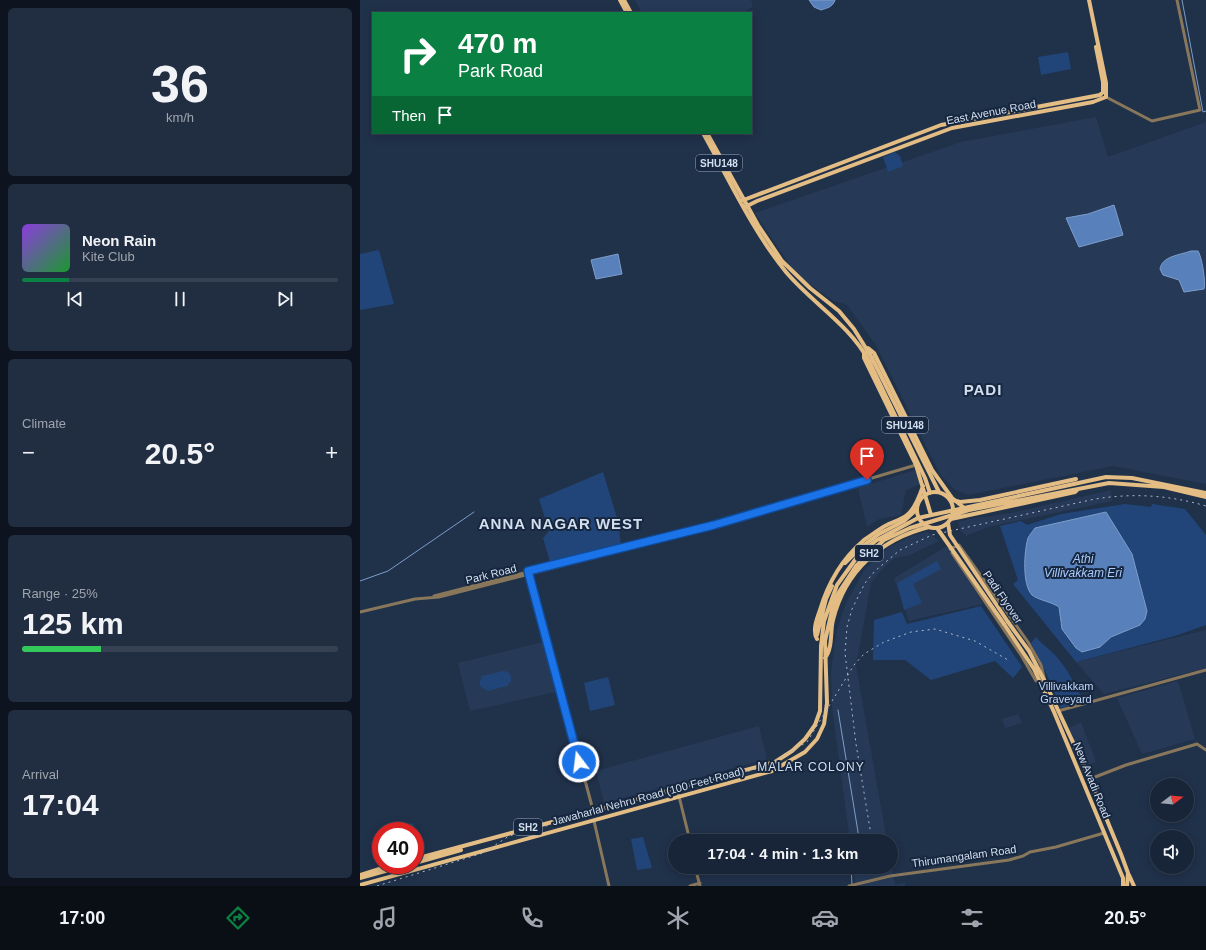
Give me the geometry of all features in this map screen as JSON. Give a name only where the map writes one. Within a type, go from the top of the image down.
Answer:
[{"type":"main road","points":[[620,0],[626,12]]},
{"type":"main road","points":[[624,0],[630,12]]},
{"type":"main road","points":[[1088,0],[1106,83],[1106,97]]},
{"type":"main road","points":[[1088,0],[1103,85],[1102,93],[1091,100]]},
{"type":"main road","name":"East Avenue Road","points":[[746,207],[952,128],[1106,97]]},
{"type":"main road","name":"East Avenue Road","points":[[743,200],[941,125],[1091,100]]},
{"type":"main road","name":"SHU148","points":[[704,134],[743,200]]},
{"type":"main road","name":"SHU148","points":[[707,134],[766,244],[793,280],[838,322],[864,353],[925,478],[930,493]]},
{"type":"main road","name":"SHU148","points":[[746,207],[782,261],[810,288],[839,311],[867,348],[939,492],[949,499]]},
{"type":"main road","points":[[867,348],[874,353],[932,470],[952,498],[963,507]]},
{"type":"main road","points":[[864,353],[864,358],[916,465],[931,515]]},
{"type":"main road","points":[[920,475],[932,470]]},
{"type":"main road","name":"Jawaharlal Nehru Road (100 Feet Road)","points":[[424,857],[775,762],[792,751],[805,739],[815,725],[820,711],[821,646],[824,621],[837,584],[865,549],[877,540],[918,518],[1106,477],[1132,478],[1206,493]]},
{"type":"main road","points":[[949,499],[960,502],[980,500],[1076,479],[1089,480]]},
{"type":"main road","name":"Jawaharlal Nehru Road (100 Feet Road)","points":[[360,883],[594,821],[772,771],[805,752],[817,739],[824,724],[827,703],[825,658],[827,630],[839,592],[861,559],[884,540],[910,528],[969,510],[1109,483],[1124,482],[1164,487],[1206,497]]},
{"type":"main road","points":[[821,646],[817,637],[815,636],[819,612],[825,594],[841,565],[864,541],[896,520],[907,515],[923,486]]},
{"type":"main road","points":[[825,658],[829,653],[829,643],[836,609],[854,573],[884,546],[910,533],[929,527],[937,528],[949,521],[1069,494],[1080,488]]},
{"type":"main road","points":[[817,637],[826,600],[836,578],[846,563],[867,541],[904,521],[917,509],[921,499],[930,493],[939,492]]},
{"type":"main road","name":"Padi Flyover","points":[[949,499],[953,511],[949,521],[950,535],[1029,651],[1039,674],[1039,681]]},
{"type":"main road","points":[[917,509],[920,520],[929,527]]},
{"type":"main road","points":[[896,520],[899,528]]},
{"type":"main road","name":"Padi Flyover","points":[[937,528],[1024,653],[1046,682]]},
{"type":"main road","name":"New Avadi Road","points":[[1039,681],[1054,712],[1104,833],[1126,876]]},
{"type":"main road","name":"New Avadi Road","points":[[1046,682],[1090,779],[1126,876],[1123,886]]},
{"type":"main road","name":"SH2","points":[[424,860],[461,850],[464,847]]},
{"type":"main road","name":"SH2","points":[[424,863],[460,854],[467,855]]},
{"type":"main road","points":[[360,874],[372,871]]},
{"type":"main road","name":"SH2","points":[[360,878],[377,874]]},
{"type":"main road","name":"SH2","points":[[360,883],[385,874]]},
{"type":"main road","points":[[1126,876],[1126,886]]},
{"type":"main road","points":[[1126,876],[1134,886]]},
{"type":"street","points":[[1106,97],[1152,121],[1200,110],[1177,0]]},
{"type":"street","name":"Park Road","points":[[360,612],[434,596],[714,525],[916,465]]},
{"type":"street","points":[[1039,681],[1036,681],[1021,655],[950,549],[958,544],[1028,642],[1041,665],[1045,674],[1046,682]]},
{"type":"street","points":[[529,572],[593,810]]},
{"type":"street","points":[[1054,712],[1206,670]]},
{"type":"street","points":[[1090,779],[1126,765],[1197,744],[1206,750]]},
{"type":"street","points":[[677,788],[689,834]]},
{"type":"street","points":[[594,821],[609,886]]},
{"type":"street","name":"Thirumangalam Road","points":[[849,886],[890,876],[1009,860],[1023,856],[1030,852],[1056,847],[1104,833]]},
{"type":"street","points":[[690,886],[700,885],[697,874]]},
{"type":"shaded area","points":[[635,0],[751,0],[753,7],[743,12],[641,12]]},
{"type":"shaded area","points":[[1096,117],[1108,157],[1206,122],[1206,484],[1113,466],[968,495],[954,489],[940,474],[876,345],[847,305],[832,300],[796,274],[755,213],[961,142]]},
{"type":"shaded area","points":[[915,470],[921,484],[906,490],[901,515],[879,519],[867,527],[858,488]]},
{"type":"shaded area","points":[[1111,490],[1112,501],[988,527],[966,536],[960,530],[958,522],[1011,513]]},
{"type":"shaded area","points":[[927,532],[939,541],[908,556],[895,558],[884,567],[871,583],[856,666],[886,834],[849,834],[832,707],[831,672],[836,633],[846,603],[865,569],[889,547],[912,536]]},
{"type":"shaded area","points":[[947,546],[983,604],[909,621],[894,578]]},
{"type":"shaded area","points":[[1206,630],[1206,668],[1104,694],[1076,662]]},
{"type":"shaded area","points":[[543,642],[556,692],[470,711],[458,663]]},
{"type":"shaded area","points":[[1178,681],[1195,739],[1142,754],[1117,698]]},
{"type":"shaded area","points":[[1018,714],[1022,723],[1005,728],[1002,719]]},
{"type":"shaded area","points":[[1081,722],[1096,762],[1084,766],[1069,728]]},
{"type":"shaded area","points":[[759,726],[767,759],[604,803],[596,771]]},
{"type":"shaded area","points":[[854,874],[893,874],[895,884],[905,883],[905,886],[856,886]]},
{"type":"green space","points":[[1068,52],[1071,69],[1041,75],[1038,57]]},
{"type":"green space","points":[[895,152],[900,156],[903,166],[888,172],[883,157]]},
{"type":"green space","points":[[379,250],[394,304],[360,310],[360,254]]},
{"type":"green space","points":[[603,472],[618,521],[621,546],[550,562],[543,538],[549,531],[539,499]]},
{"type":"green space","points":[[1125,504],[1151,507],[1152,504],[1185,509],[1206,535],[1206,625],[1175,636],[1076,662],[1013,584],[1018,580],[1000,526],[1021,521],[1027,525],[1061,514]],"holes":[[[1106,512],[1140,625],[1111,637],[1060,623],[1060,607],[1041,598],[1035,528]]]},
{"type":"green space","points":[[937,561],[941,569],[913,584],[922,603],[904,610],[897,583]]},
{"type":"green space","points":[[981,606],[1022,667],[1013,678],[995,661],[931,680],[905,660],[873,660],[874,620],[902,612],[907,624]]},
{"type":"green space","name":"Villivakkam Graveyard","points":[[1036,637],[1063,665],[1083,701],[1061,708],[1031,643]]},
{"type":"green space","points":[[503,671],[510,674],[511,677],[511,681],[507,686],[488,691],[480,686],[482,676]]},
{"type":"green space","points":[[608,677],[615,705],[590,711],[584,683]]},
{"type":"green space","points":[[643,837],[652,868],[637,870],[631,839]]},
{"type":"water","points":[[809,0],[835,0],[831,6],[821,10],[814,7]]},
{"type":"water","points":[[1114,205],[1123,235],[1079,247],[1066,218],[1088,214]]},
{"type":"water","points":[[1191,251],[1198,251],[1204,276],[1204,289],[1184,292],[1179,280],[1163,275],[1160,269],[1164,261]]},
{"type":"water","points":[[618,254],[622,274],[596,279],[591,260]]},
{"type":"water","name":"Athi Villivakkam Eri","points":[[1106,512],[1132,554],[1147,611],[1145,619],[1140,625],[1111,637],[1100,647],[1082,652],[1076,648],[1062,629],[1059,607],[1035,597],[1029,590],[1025,576],[1025,559],[1028,538],[1035,528]]},
{"type":"waterway","points":[[1182,0],[1203,112],[1206,111]]},
{"type":"waterway","points":[[360,581],[388,571],[474,512]]},
{"type":"waterway","points":[[838,710],[858,834]]},
{"type":"waterway","points":[[851,874],[852,884]]},
{"type":"railway","points":[[871,834],[856,744],[845,653],[847,627],[852,609],[865,583],[875,571],[900,550],[932,535],[1095,499],[1123,496],[1151,496],[1178,499],[1206,506]]},
{"type":"railway","points":[[377,886],[483,853],[509,836],[767,766],[807,742],[854,665],[864,654],[884,642],[911,632],[935,629],[975,641],[1008,660]]},
{"type":"district","name":"PADI","points":[[983,390]]},
{"type":"district","name":"ANNA NAGAR WEST","points":[[561,524]]},
{"type":"district","name":"MALAR COLONY","points":[[811,767]]},
{"type":"route","points":[[579,762],[528,571],[714,525],[867,480]]}]
